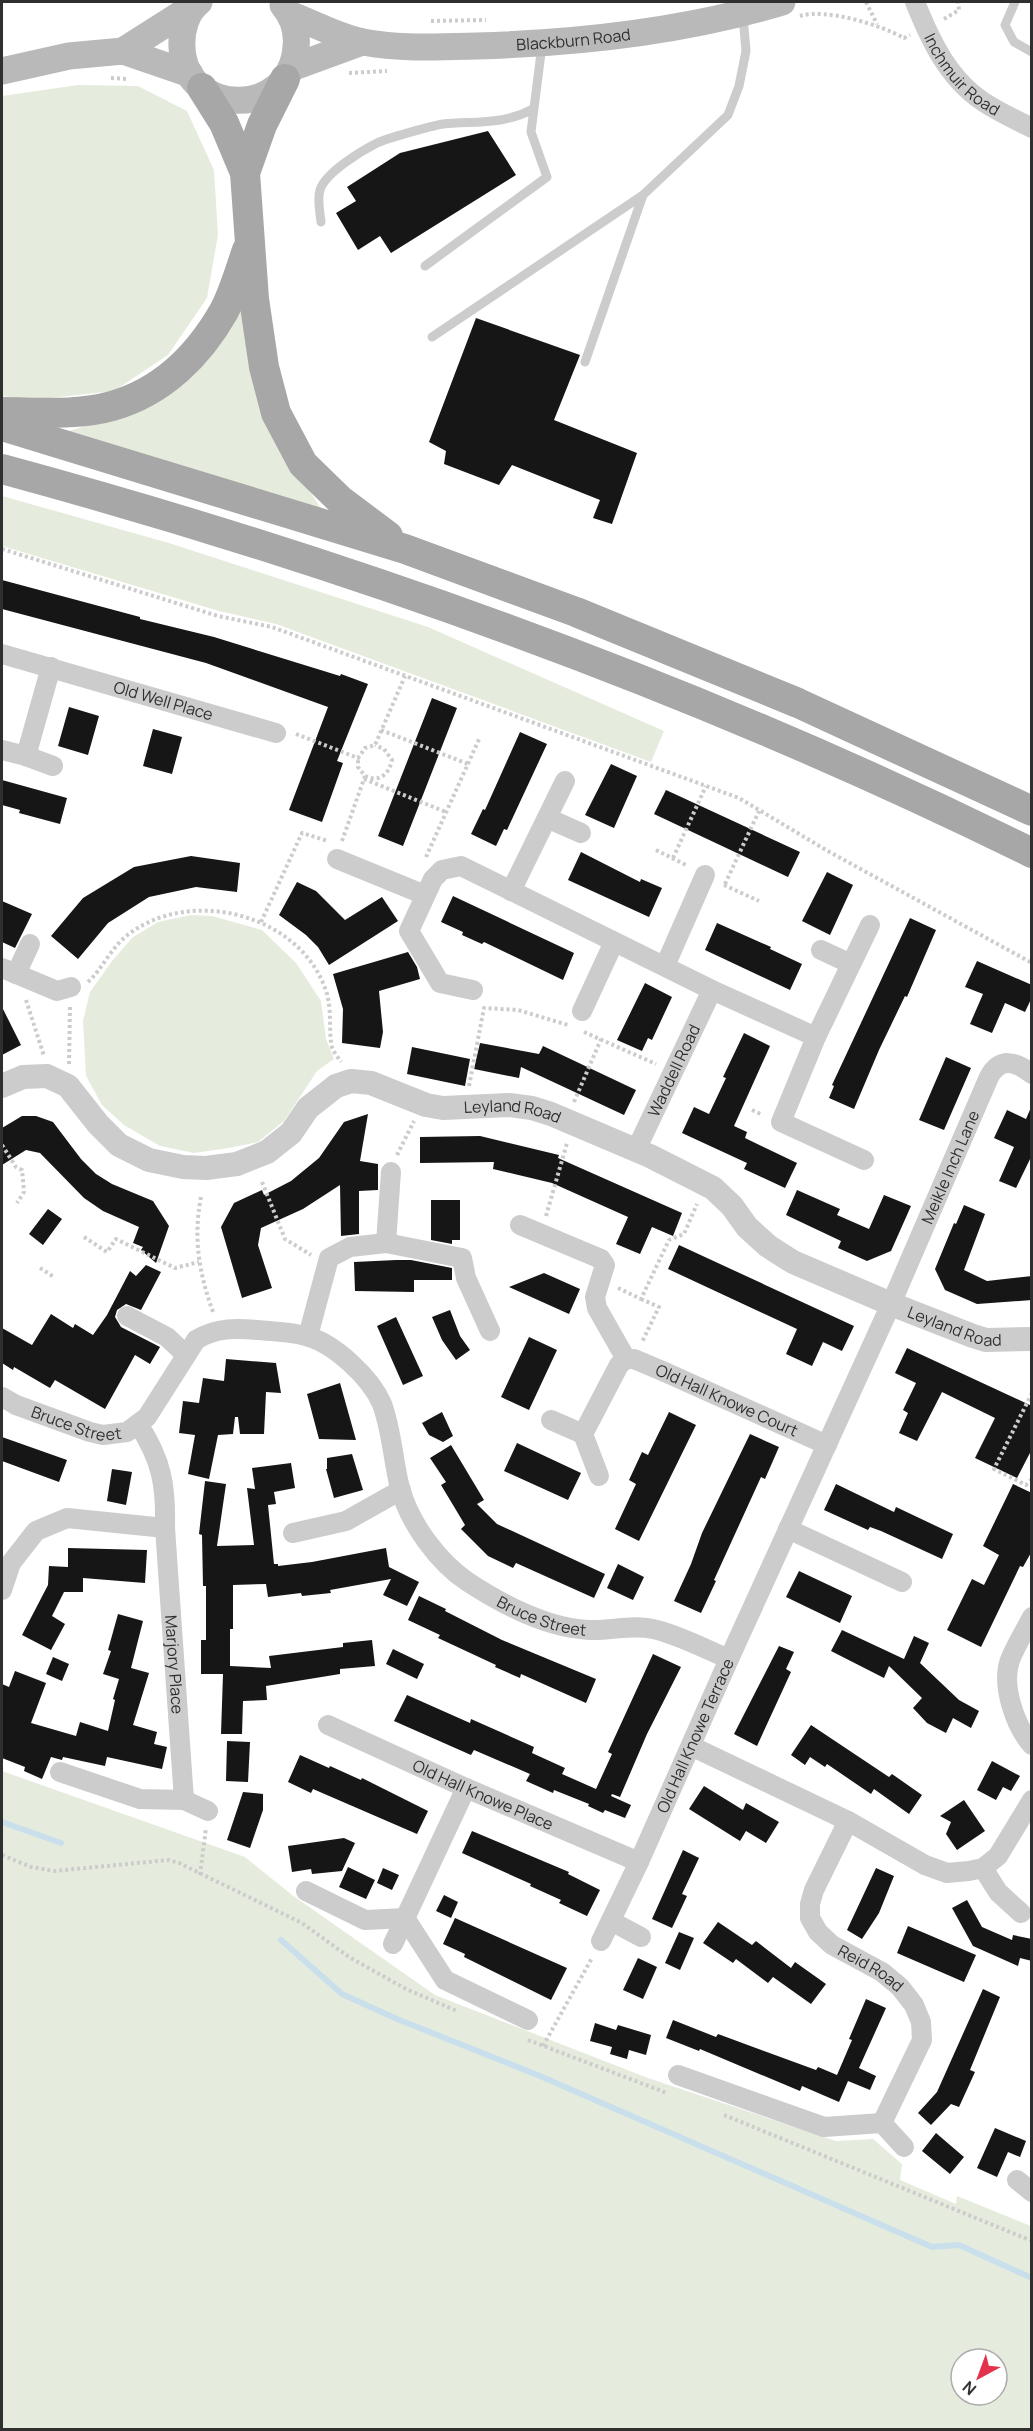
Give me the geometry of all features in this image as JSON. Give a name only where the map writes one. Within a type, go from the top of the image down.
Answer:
[{"type":"main road","name":"Blackburn Road","points":[[286,8],[362,42],[434,47],[614,36],[743,14],[782,2]]},
{"type":"main road","points":[[2,71],[59,58],[123,51],[195,4]]},
{"type":"main road","points":[[195,4],[181,33],[182,55],[224,123],[245,173],[250,244],[264,367],[276,413],[303,464],[340,500],[405,549]]},
{"type":"main road","points":[[245,173],[261,125],[296,60],[297,35],[286,8]]},
{"type":"main road","name":"Blackburn Road","points":[[196,81],[211,94],[230,100],[243,101],[258,98],[272,92],[288,74],[362,42]]},
{"type":"main road","points":[[123,51],[196,81]]},
{"type":"main road","points":[[2,412],[68,412],[111,406],[148,392],[173,376],[205,341],[225,309],[250,244]]},
{"type":"main road","points":[[2,426],[405,549],[576,612],[798,703],[1032,811]]},
{"type":"main road","points":[[2,469],[148,508],[356,575],[562,648],[771,732],[1032,853]]},
{"type":"street","name":"Inchmuir Road","points":[[915,2],[926,29],[948,70],[967,90],[988,106],[1032,128]]},
{"type":"street","name":"Old Well Place","points":[[2,654],[276,733]]},
{"type":"street","points":[[26,756],[51,667]]},
{"type":"street","points":[[2,750],[53,766]]},
{"type":"street","points":[[511,891],[565,782]]},
{"type":"street","points":[[547,818],[581,833]]},
{"type":"street","points":[[336,849],[425,895]]},
{"type":"street","points":[[473,990],[440,983],[409,931],[433,879],[442,870],[461,866],[712,990],[816,1037]]},
{"type":"street","points":[[665,966],[705,875]]},
{"type":"street","points":[[864,1160],[780,1122],[816,1037],[870,925]]},
{"type":"street","points":[[582,1011],[614,942]]},
{"type":"street","points":[[30,944],[9,971],[57,991],[70,987]]},
{"type":"street","points":[[821,950],[851,964]]},
{"type":"street","name":"Waddell Road","points":[[636,1150],[712,990]]},
{"type":"street","name":"Meikle Inch Lane","points":[[891,1304],[994,1067],[1019,1064],[1032,1074]]},
{"type":"street","points":[[2,1086],[24,1077],[58,1081],[119,1145],[149,1160],[174,1166],[206,1168],[237,1164],[267,1152],[291,1133],[308,1108],[336,1086],[351,1081]]},
{"type":"street","name":"Leyland Road","points":[[351,1081],[371,1083],[423,1104],[443,1108],[509,1105],[532,1108],[569,1121],[706,1184],[732,1206],[747,1227],[768,1246],[793,1262],[891,1304],[980,1338],[1032,1339]]},
{"type":"street","points":[[386,1243],[391,1172]]},
{"type":"street","points":[[520,1225],[601,1259],[605,1265],[595,1297],[597,1308],[630,1359],[619,1365],[583,1434]]},
{"type":"street","points":[[308,1336],[329,1258],[350,1246],[386,1243],[462,1258],[466,1278],[490,1331]]},
{"type":"street","name":"Old Hall Knowe Terrace","points":[[601,1941],[639,1862],[891,1304]]},
{"type":"street","points":[[127,1316],[167,1337],[186,1355]]},
{"type":"street","name":"Bruce Street","points":[[2,1397],[16,1405],[103,1435],[127,1432],[147,1417],[196,1340],[206,1333],[219,1329],[241,1328],[308,1336],[338,1352],[361,1374],[381,1403],[400,1490],[414,1520],[438,1555],[467,1582],[514,1607],[564,1628],[593,1630],[638,1627],[655,1629],[729,1659]]},
{"type":"street","name":"Old Hall Knowe Court","points":[[630,1359],[827,1444]]},
{"type":"street","points":[[551,1420],[583,1434],[599,1476]]},
{"type":"street","name":"Marjory Place","points":[[138,1424],[152,1445],[162,1469],[166,1498],[165,1528],[184,1800]]},
{"type":"street","points":[[293,1533],[346,1521],[400,1490]]},
{"type":"street","points":[[2,1590],[11,1563],[36,1531],[67,1518],[165,1528]]},
{"type":"street","points":[[788,1529],[902,1582]]},
{"type":"street","points":[[1032,1617],[1009,1662],[1008,1689],[1013,1713],[1032,1745]]},
{"type":"street","name":"Old Hall Knowe Place","points":[[328,1725],[465,1788],[639,1862]]},
{"type":"street","points":[[691,1746],[848,1821],[925,1865],[947,1873],[983,1868],[998,1857],[1032,1800]]},
{"type":"street","points":[[60,1772],[140,1799],[184,1800],[208,1811]]},
{"type":"street","points":[[393,1944],[465,1788]]},
{"type":"street","name":"Reid Road","points":[[848,1821],[814,1890],[810,1904],[810,1918],[818,1932],[832,1945],[882,1972],[900,1987],[914,2005],[921,2022],[922,2040],[882,2123]]},
{"type":"street","points":[[983,1868],[998,1892],[1021,1913]]},
{"type":"street","points":[[306,1891],[365,1920],[405,1918]]},
{"type":"street","points":[[405,1918],[445,1980],[528,2020]]},
{"type":"street","points":[[611,1921],[641,1937]]},
{"type":"street","points":[[678,2076],[824,2127],[882,2123],[904,2147]]},
{"type":"lane","points":[[1015,2],[1005,25],[1014,42],[1032,52]]},
{"type":"lane","points":[[432,337],[643,195],[728,115],[739,86],[746,51],[743,14]]},
{"type":"lane","points":[[425,266],[547,177],[531,132],[543,42]]},
{"type":"lane","points":[[321,222],[319,198],[324,181],[347,162],[377,143],[441,124],[495,122],[518,117],[533,109]]},
{"type":"lane","points":[[585,362],[643,195]]},
{"type":"path","points":[[866,2],[877,25]]},
{"type":"path","points":[[424,22],[494,19]]},
{"type":"path","points":[[2,549],[218,616],[272,627],[739,798],[1032,963]]},
{"type":"path","points":[[375,746],[405,676]]},
{"type":"path","points":[[381,730],[468,764]]},
{"type":"path","points":[[276,733],[288,731],[358,758]]},
{"type":"path","points":[[442,870],[425,859],[480,737]]},
{"type":"path","points":[[365,778],[383,777],[390,770],[392,760],[384,749],[375,746],[365,748],[358,758],[358,767],[365,778],[447,812]]},
{"type":"path","points":[[261,922],[302,833],[336,849],[365,778]]},
{"type":"path","points":[[673,858],[706,786]]},
{"type":"path","points":[[724,885],[759,901]]},
{"type":"path","points":[[58,1081],[70,987],[86,985],[128,934],[158,919],[193,911],[251,917],[296,945],[315,968],[325,988],[331,1013],[330,1044],[351,1081]]},
{"type":"path","points":[[9,971],[58,1081]]},
{"type":"path","points":[[465,1106],[484,1008],[518,1010],[552,1019],[673,1072]]},
{"type":"path","points":[[541,1234],[569,1121],[601,1039]]},
{"type":"path","points":[[391,1172],[395,1159],[423,1104]]},
{"type":"path","points":[[2,1145],[16,1167],[22,1170],[24,1192],[16,1203]]},
{"type":"path","points":[[262,1182],[285,1239],[327,1264]]},
{"type":"path","points":[[641,1299],[669,1240],[684,1234],[706,1184]]},
{"type":"path","points":[[201,1197],[196,1242],[201,1279],[219,1329]]},
{"type":"path","points":[[84,1237],[107,1252],[116,1239],[175,1268],[199,1262]]},
{"type":"path","points":[[40,1268],[54,1277]]},
{"type":"path","points":[[601,1281],[659,1307],[630,1359]]},
{"type":"path","points":[[1032,1393],[994,1469],[1026,1485],[1032,1479]]},
{"type":"path","points":[[200,1875],[208,1811]]},
{"type":"path","points":[[543,2046],[601,1941]]},
{"type":"green space","points":[[78,85],[138,86],[187,111],[214,170],[218,235],[207,298],[168,355],[114,391],[32,400],[2,396],[2,96]]},
{"type":"green space","points":[[249,297],[286,454],[322,510],[62,433],[144,409]]},
{"type":"green space","points":[[2,496],[169,543],[428,627],[664,731],[651,762],[276,624],[219,611],[2,546]]},
{"type":"green space","points":[[191,915],[212,916],[262,930],[296,963],[321,1001],[326,1039],[334,1059],[317,1071],[284,1121],[258,1142],[194,1153],[160,1146],[124,1125],[102,1105],[86,1076],[83,1021],[90,992],[133,937],[158,922]]},
{"type":"green space","points":[[2,1771],[245,1857],[292,1895],[435,1995],[648,2078],[836,2141],[873,2139],[902,2164],[900,2180],[956,2204],[957,2196],[1031,2226],[1031,2429],[2,2430]]},
{"type":"building","points":[[488,131],[516,175],[391,253],[380,236],[358,250],[336,213],[356,201],[347,187],[400,153]]},
{"type":"building","points":[[476,318],[580,355],[554,420],[637,453],[612,524],[593,518],[600,500],[512,465],[499,485],[444,464],[446,451],[429,442]]},
{"type":"building","points":[[2,580],[140,617],[140,619],[214,637],[368,684],[337,761],[343,763],[322,822],[289,810],[328,707],[206,663],[2,609]]},
{"type":"building","points":[[432,698],[457,708],[403,846],[378,836]]},
{"type":"building","points":[[69,707],[99,716],[88,755],[58,746]]},
{"type":"building","points":[[153,729],[182,737],[172,774],[143,766]]},
{"type":"building","points":[[520,732],[547,744],[507,830],[504,829],[496,846],[471,834],[483,809],[485,810]]},
{"type":"building","points":[[611,764],[637,776],[614,828],[585,815]]},
{"type":"building","points":[[2,780],[67,798],[60,824],[19,813],[20,810],[2,805]]},
{"type":"building","points":[[666,790],[800,852],[788,877],[654,814]]},
{"type":"building","points":[[581,852],[640,882],[641,879],[662,888],[649,917],[568,880]]},
{"type":"building","points":[[191,856],[240,863],[237,892],[196,887],[149,897],[108,923],[78,959],[51,936],[83,898],[134,867]]},
{"type":"building","points":[[827,872],[853,885],[830,935],[802,921]]},
{"type":"building","points":[[297,882],[316,891],[345,920],[382,897],[398,921],[329,965],[318,947],[306,935],[279,915]]},
{"type":"building","points":[[453,896],[574,953],[563,980],[484,942],[482,944],[462,935],[463,932],[441,922]]},
{"type":"building","points":[[2,901],[32,914],[15,948],[2,942]]},
{"type":"building","points":[[910,918],[936,930],[907,997],[905,996],[879,1050],[854,1109],[829,1098],[834,1086],[832,1085]]},
{"type":"building","points":[[717,923],[771,947],[770,949],[802,964],[790,990],[705,950]]},
{"type":"building","points":[[408,952],[417,967],[420,979],[379,991],[383,1032],[380,1048],[342,1043],[343,1009],[333,974]]},
{"type":"building","points":[[977,961],[1032,985],[1032,997],[1025,1012],[1005,1003],[992,1033],[970,1024],[983,994],[965,987]]},
{"type":"building","points":[[645,983],[672,997],[652,1040],[648,1038],[642,1051],[617,1040]]},
{"type":"building","points":[[2,1007],[21,1045],[2,1055]]},
{"type":"building","points":[[744,1033],[770,1046],[734,1126],[747,1132],[745,1138],[797,1163],[785,1188],[744,1169],[747,1163],[682,1133],[694,1107],[709,1114],[726,1078],[723,1077]]},
{"type":"building","points":[[480,1043],[539,1054],[543,1046],[636,1090],[624,1115],[521,1067],[519,1078],[474,1069]]},
{"type":"building","points":[[412,1047],[470,1059],[465,1086],[407,1074]]},
{"type":"building","points":[[946,1057],[971,1068],[944,1130],[919,1120]]},
{"type":"building","points":[[1032,1105],[1032,1155],[1016,1188],[999,1181],[1014,1147],[994,1138],[1007,1110],[1026,1119]]},
{"type":"building","points":[[368,1114],[360,1161],[378,1164],[378,1190],[359,1191],[359,1234],[341,1236],[340,1185],[303,1209],[261,1228],[258,1245],[272,1288],[242,1298],[221,1227],[234,1203],[262,1190],[264,1195],[291,1181],[319,1158],[344,1122]]},
{"type":"building","points":[[22,1116],[36,1116],[53,1122],[81,1159],[96,1174],[112,1184],[153,1201],[169,1226],[156,1263],[141,1250],[143,1247],[133,1243],[139,1227],[103,1211],[84,1198],[40,1153],[26,1150],[2,1165],[2,1128]]},
{"type":"building","points":[[480,1136],[559,1155],[558,1158],[682,1213],[673,1236],[652,1227],[640,1254],[616,1244],[628,1217],[552,1183],[493,1169],[494,1162],[420,1163],[420,1137]]},
{"type":"building","points":[[797,1190],[840,1209],[837,1215],[869,1229],[884,1195],[911,1206],[891,1251],[867,1261],[838,1248],[841,1241],[786,1215]]},
{"type":"building","points":[[431,1200],[460,1200],[460,1240],[452,1240],[452,1244],[431,1240]]},
{"type":"building","points":[[964,1205],[985,1214],[964,1270],[987,1281],[1032,1276],[1032,1300],[977,1304],[945,1290],[935,1269]]},
{"type":"building","points":[[48,1209],[62,1219],[43,1245],[29,1234]]},
{"type":"building","points":[[679,1245],[854,1326],[842,1351],[823,1342],[812,1366],[786,1354],[797,1329],[668,1269]]},
{"type":"building","points":[[411,1260],[452,1268],[452,1280],[414,1280],[414,1292],[355,1291],[354,1262]]},
{"type":"building","points":[[146,1265],[161,1272],[141,1310],[126,1304],[117,1310],[115,1317],[121,1327],[160,1347],[150,1364],[135,1355],[105,1409],[55,1380],[50,1388],[14,1367],[13,1370],[2,1363],[2,1328],[32,1345],[51,1314],[73,1328],[75,1324],[93,1335],[107,1315],[130,1271],[136,1276]]},
{"type":"building","points":[[544,1273],[580,1289],[569,1314],[509,1287]]},
{"type":"building","points":[[450,1310],[460,1336],[470,1350],[456,1360],[442,1340],[432,1317]]},
{"type":"building","points":[[396,1317],[423,1376],[403,1385],[377,1326]]},
{"type":"building","points":[[529,1337],[557,1350],[529,1410],[501,1397]]},
{"type":"building","points":[[907,1348],[1032,1406],[1032,1449],[1017,1478],[975,1458],[995,1418],[942,1392],[917,1441],[899,1433],[908,1413],[903,1410],[916,1383],[895,1373]]},
{"type":"building","points":[[226,1359],[276,1363],[281,1393],[266,1392],[264,1434],[240,1434],[238,1417],[235,1417],[233,1434],[218,1435],[209,1479],[188,1474],[195,1435],[179,1433],[183,1401],[199,1403],[203,1378],[224,1381]]},
{"type":"building","points":[[340,1383],[356,1440],[319,1439],[307,1394]]},
{"type":"building","points":[[442,1412],[453,1436],[443,1442],[429,1435],[422,1423]]},
{"type":"building","points":[[669,1412],[696,1425],[639,1541],[615,1529],[636,1484],[629,1480],[642,1452],[648,1455]]},
{"type":"building","points":[[750,1434],[779,1447],[765,1479],[761,1477],[701,1613],[674,1601],[702,1533]]},
{"type":"building","points":[[2,1437],[67,1460],[59,1482],[2,1461]]},
{"type":"building","points":[[517,1443],[581,1473],[568,1500],[504,1471]]},
{"type":"building","points":[[451,1445],[484,1500],[477,1504],[497,1524],[605,1574],[594,1598],[516,1563],[513,1568],[488,1556],[461,1529],[465,1525],[441,1485],[446,1482],[430,1458]]},
{"type":"building","points":[[352,1454],[363,1490],[334,1498],[326,1469],[327,1458]]},
{"type":"building","points":[[291,1463],[295,1488],[274,1492],[276,1504],[268,1505],[274,1564],[278,1566],[312,1562],[386,1548],[389,1567],[419,1582],[407,1606],[383,1595],[391,1579],[330,1590],[331,1593],[302,1596],[301,1593],[268,1597],[266,1584],[233,1585],[230,1666],[271,1668],[269,1656],[343,1647],[343,1643],[372,1640],[375,1666],[340,1669],[340,1674],[266,1686],[267,1700],[243,1701],[242,1734],[221,1734],[223,1674],[201,1674],[201,1640],[206,1640],[206,1586],[203,1586],[202,1535],[199,1534],[205,1481],[226,1484],[217,1546],[254,1545],[247,1488],[255,1489],[252,1468]]},
{"type":"building","points":[[112,1469],[132,1472],[126,1505],[107,1501]]},
{"type":"building","points":[[836,1484],[894,1512],[896,1507],[953,1534],[942,1559],[881,1531],[870,1527],[868,1530],[824,1510]]},
{"type":"building","points":[[1013,1484],[1032,1493],[1032,1551],[1023,1567],[1020,1566],[981,1647],[947,1630],[972,1579],[984,1585],[999,1555],[983,1546]]},
{"type":"building","points":[[68,1548],[147,1550],[145,1583],[83,1578],[83,1592],[64,1592],[52,1616],[65,1624],[51,1650],[22,1635],[48,1585],[49,1566],[68,1567]]},
{"type":"building","points":[[618,1564],[644,1577],[633,1600],[607,1588]]},
{"type":"building","points":[[799,1571],[852,1596],[840,1623],[786,1597]]},
{"type":"building","points":[[419,1596],[502,1640],[596,1679],[586,1703],[521,1674],[520,1678],[495,1667],[496,1665],[438,1638],[440,1635],[408,1620]]},
{"type":"building","points":[[118,1614],[143,1621],[131,1668],[149,1673],[133,1725],[157,1732],[154,1744],[167,1747],[162,1769],[107,1757],[105,1766],[63,1757],[62,1760],[51,1757],[42,1779],[24,1771],[25,1767],[2,1758],[2,1684],[9,1687],[15,1671],[46,1683],[31,1723],[76,1736],[80,1722],[108,1731],[119,1679],[103,1674],[111,1651],[108,1650]]},
{"type":"building","points":[[842,1630],[904,1659],[914,1636],[929,1643],[920,1663],[959,1700],[979,1711],[971,1728],[953,1718],[946,1733],[927,1723],[913,1708],[922,1698],[889,1666],[884,1678],[831,1651]]},
{"type":"building","points":[[779,1646],[794,1652],[786,1669],[791,1672],[757,1746],[734,1734]]},
{"type":"building","points":[[393,1649],[424,1664],[417,1679],[386,1664]]},
{"type":"building","points":[[653,1654],[681,1667],[647,1734],[620,1797],[612,1794],[611,1796],[631,1805],[625,1818],[605,1810],[603,1813],[588,1806],[589,1804],[554,1790],[553,1793],[526,1781],[530,1774],[474,1750],[471,1755],[394,1721],[407,1695],[470,1723],[471,1719],[534,1747],[532,1753],[565,1768],[562,1774],[596,1789],[612,1754],[608,1752]]},
{"type":"building","points":[[53,1657],[69,1664],[62,1681],[46,1674]]},
{"type":"building","points":[[811,1725],[889,1777],[892,1774],[922,1795],[909,1814],[874,1789],[871,1794],[827,1764],[825,1767],[810,1757],[805,1765],[791,1755]]},
{"type":"building","points":[[227,1741],[250,1742],[248,1782],[226,1781]]},
{"type":"building","points":[[300,1755],[361,1780],[362,1778],[428,1811],[417,1834],[313,1789],[311,1793],[288,1782]]},
{"type":"building","points":[[992,1761],[1020,1776],[1011,1791],[1003,1787],[996,1800],[977,1790]]},
{"type":"building","points":[[704,1786],[743,1810],[746,1803],[779,1822],[766,1843],[746,1831],[740,1841],[689,1809]]},
{"type":"building","points":[[243,1792],[263,1794],[263,1810],[250,1848],[227,1840]]},
{"type":"building","points":[[964,1800],[985,1831],[957,1850],[946,1834],[951,1822],[940,1816]]},
{"type":"building","points":[[472,1831],[569,1872],[568,1874],[600,1890],[587,1916],[559,1903],[561,1900],[530,1886],[531,1884],[462,1853]]},
{"type":"building","points":[[344,1838],[355,1843],[342,1871],[312,1874],[311,1869],[292,1872],[288,1846]]},
{"type":"building","points":[[683,1850],[699,1858],[682,1894],[687,1896],[672,1928],[652,1919]]},
{"type":"building","points":[[348,1867],[375,1880],[366,1899],[339,1887]]},
{"type":"building","points":[[383,1868],[399,1875],[392,1890],[377,1883]]},
{"type":"building","points":[[876,1868],[894,1876],[879,1913],[862,1939],[847,1930]]},
{"type":"building","points":[[444,1895],[458,1902],[451,1918],[436,1911]]},
{"type":"building","points":[[967,1900],[982,1927],[1012,1940],[1013,1935],[1032,1939],[1032,1961],[1020,1958],[1018,1966],[973,1946],[952,1908]]},
{"type":"building","points":[[455,1918],[567,1968],[551,2000],[464,1957],[465,1954],[443,1944]]},
{"type":"building","points":[[718,1922],[752,1945],[756,1941],[791,1968],[795,1962],[826,1984],[811,2004],[773,1977],[768,1983],[736,1959],[733,1963],[703,1943]]},
{"type":"building","points":[[908,1926],[976,1955],[964,1982],[897,1953]]},
{"type":"building","points":[[679,1932],[694,1938],[680,1970],[665,1963]]},
{"type":"building","points":[[638,1958],[657,1967],[643,1999],[623,1990]]},
{"type":"building","points":[[983,1989],[1000,1997],[970,2070],[975,2072],[959,2107],[951,2104],[931,2125],[918,2113],[937,2092]]},
{"type":"building","points":[[866,1999],[886,2008],[859,2068],[876,2076],[870,2090],[848,2081],[839,2102],[802,2086],[800,2091],[700,2049],[699,2051],[666,2038],[673,2020],[716,2037],[718,2034],[816,2070],[818,2067],[837,2075]]},
{"type":"building","points":[[595,2023],[616,2030],[618,2025],[651,2035],[646,2055],[629,2050],[627,2059],[610,2054],[612,2047],[590,2041]]},
{"type":"building","points":[[995,2128],[1026,2141],[1020,2157],[1008,2152],[997,2177],[977,2168]]},
{"type":"building","points":[[936,2133],[964,2157],[950,2174],[922,2151]]},
{"type":"waterway","points":[[2,1822],[61,1843]]},
{"type":"waterway","points":[[281,1940],[342,1994],[397,2019],[540,2076],[932,2247],[959,2245],[1032,2278]]}]
